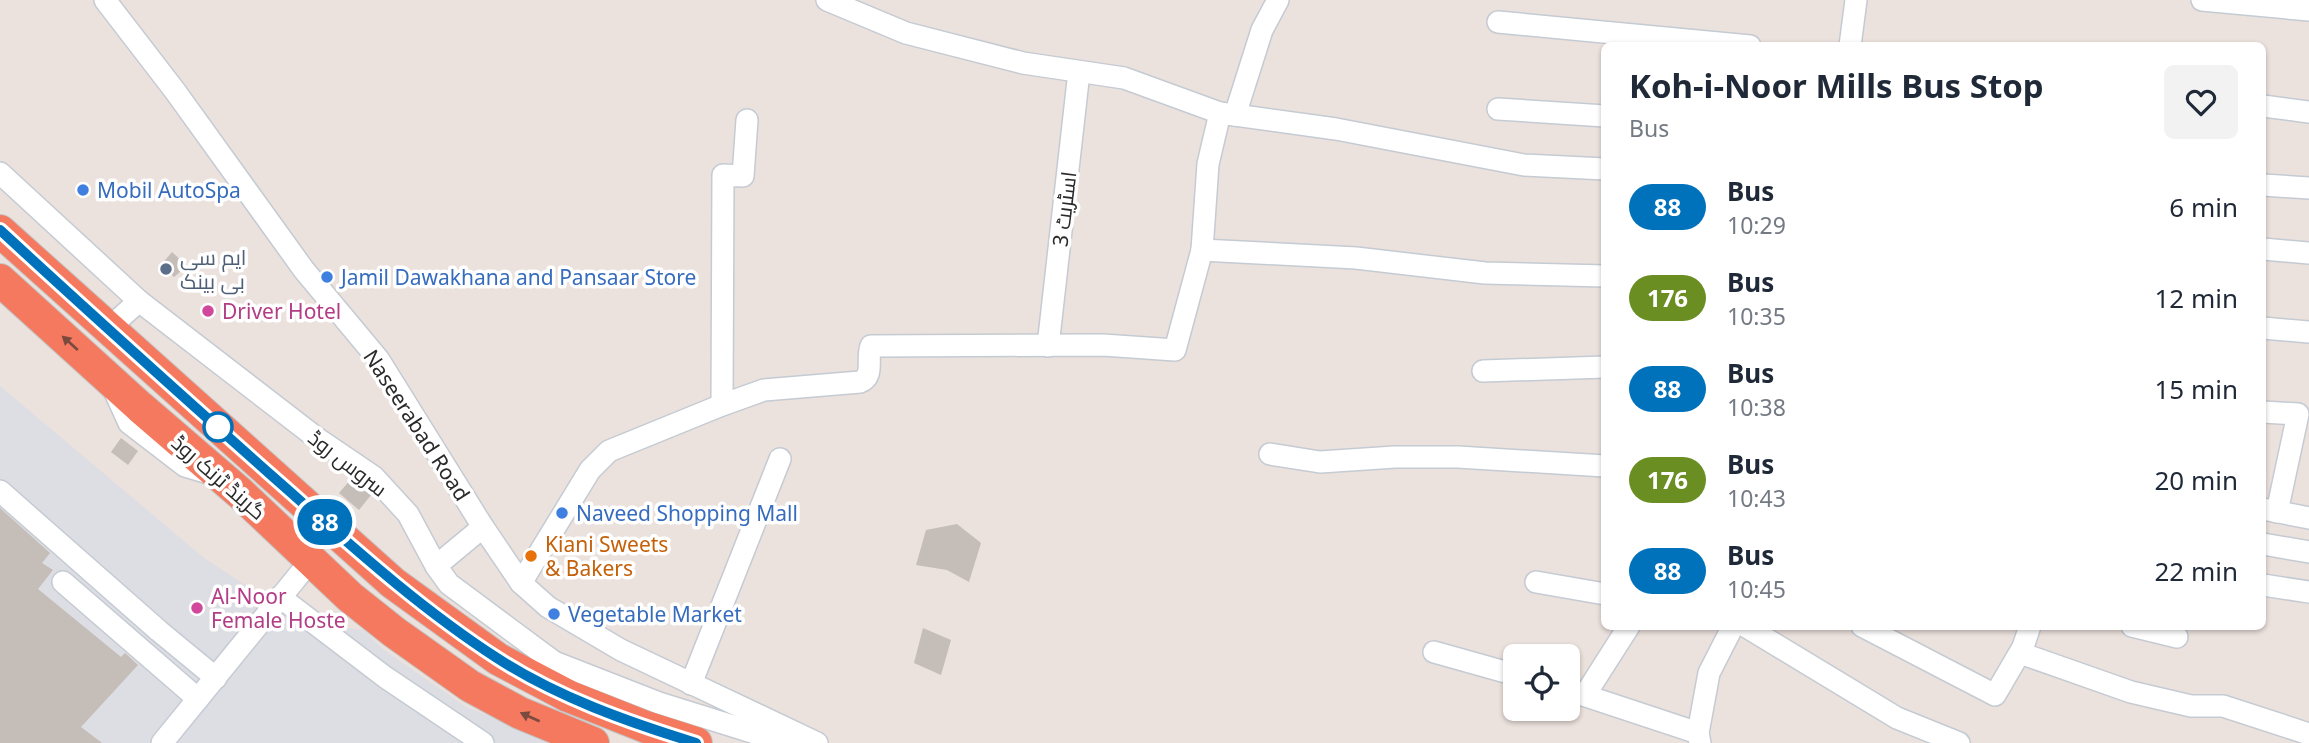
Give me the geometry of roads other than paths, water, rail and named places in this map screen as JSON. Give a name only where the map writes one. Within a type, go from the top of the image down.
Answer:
[{"type":"highway","name":"گرینڈ ٹرنک روڈ","points":[[0,230],[393,583],[488,652],[568,696],[646,727],[696,743]]},
{"type":"highway","name":"گرینڈ ٹرنک روڈ","points":[[0,280],[351,597],[394,632],[470,686],[520,713],[593,743]]},
{"type":"street","name":"Naseerabad Road","points":[[105,0],[175,91],[304,270],[379,360],[482,527],[521,583],[548,607],[621,650],[817,743]]},
{"type":"street","points":[[827,0],[906,33],[1023,63],[1124,78],[1228,114],[1336,129],[1524,165],[1601,169]]},
{"type":"street","points":[[521,583],[590,470],[609,451],[764,390],[866,380],[871,346],[1103,345],[1175,350],[1202,250],[1208,164],[1262,30],[1278,0]]},
{"type":"street","points":[[1851,42],[1856,0]]},
{"type":"street","points":[[2202,0],[2309,10]]},
{"type":"street","points":[[1498,22],[1708,42]]},
{"type":"street","name":"اسٹریٹ 3","points":[[1048,346],[1079,72]]},
{"type":"street","points":[[2266,106],[2309,112]]},
{"type":"street","points":[[1498,109],[1601,116]]},
{"type":"street","points":[[722,405],[723,175],[743,176],[747,120]]},
{"type":"street","name":"سروس روڈ","points":[[0,173],[139,301],[318,439],[374,477],[408,514],[436,566],[449,584],[554,662],[659,703],[787,743]]},
{"type":"street","points":[[2266,185],[2309,188]]},
{"type":"street","points":[[2266,249],[2309,253]]},
{"type":"street","points":[[1202,250],[1356,258],[1485,273],[1601,276]]},
{"type":"street","points":[[108,329],[139,301]]},
{"type":"street","points":[[2266,328],[2309,332]]},
{"type":"street","points":[[1483,371],[1601,367]]},
{"type":"street","points":[[2266,412],[2303,414],[2270,510],[2309,518]]},
{"type":"street","points":[[1270,454],[1320,462],[1395,457],[1458,457],[1601,466]]},
{"type":"street","points":[[691,684],[780,459]]},
{"type":"street","points":[[0,491],[216,678]]},
{"type":"street","points":[[436,566],[482,527]]},
{"type":"street","points":[[2266,545],[2309,552]]},
{"type":"street","points":[[162,743],[311,560]]},
{"type":"street","points":[[63,582],[198,699]]},
{"type":"street","points":[[1536,582],[1601,593]]},
{"type":"street","points":[[2266,585],[2309,592]]},
{"type":"street","points":[[280,597],[385,677],[483,743]]},
{"type":"street","points":[[1580,688],[1626,630]]},
{"type":"street","points":[[1580,694],[1699,738],[1709,673],[1731,630]]},
{"type":"street","points":[[1752,630],[1897,718],[1959,743]]},
{"type":"street","points":[[1869,630],[1995,695],[2020,653],[2029,630]]},
{"type":"street","points":[[2148,630],[2177,637]]},
{"type":"street","points":[[1434,652],[1503,671]]},
{"type":"street","points":[[2020,653],[2131,692],[2191,706],[2223,706],[2309,734]]},
{"type":"place","name":"Mobil AutoSpa","points":[[83,190]]},
{"type":"place","name":"ایم سی بی بینک","points":[[166,269]]},
{"type":"place","name":"Jamil Dawakhana and Pansaar Store","points":[[327,277]]},
{"type":"place","name":"Driver Hotel","points":[[208,311]]},
{"type":"place","name":"Naveed Shopping Mall","points":[[562,513]]},
{"type":"place","name":"Kiani Sweets & Bakers","points":[[531,556]]},
{"type":"place","name":"Al-Noor Female Hoste","points":[[197,608]]},
{"type":"place","name":"Vegetable Market","points":[[554,614]]}]
